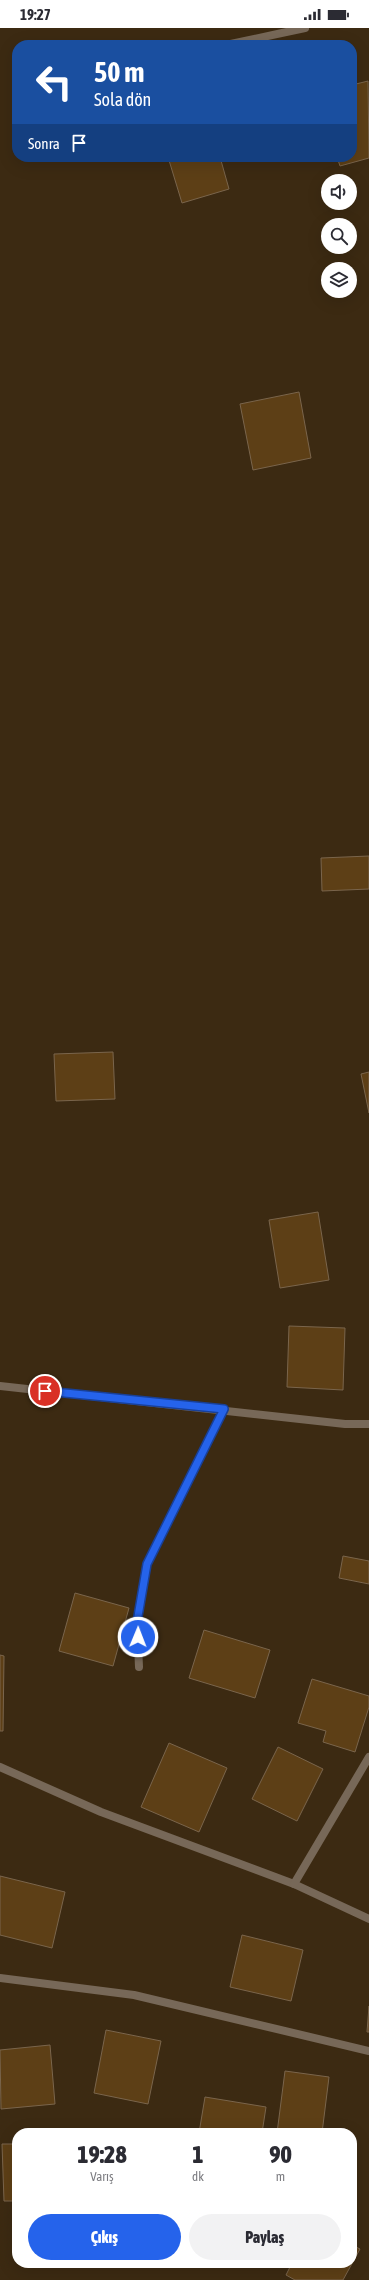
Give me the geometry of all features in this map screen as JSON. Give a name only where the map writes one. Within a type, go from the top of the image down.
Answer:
[{"type":"street","points":[[249,40],[305,28]]},
{"type":"street","points":[[0,1386],[224,1409],[345,1424],[369,1424]]},
{"type":"street","points":[[139,1667],[137,1622],[147,1564],[224,1409]]},
{"type":"street","points":[[294,1884],[369,1757]]},
{"type":"street","points":[[0,1767],[101,1812],[294,1884],[369,1919]]},
{"type":"street","points":[[0,1978],[134,1995],[369,2051]]},
{"type":"building","points":[[368,81],[369,158],[357,161],[357,84]]},
{"type":"building","points":[[170,162],[221,162],[229,189],[182,203]]},
{"type":"building","points":[[339,162],[354,162],[340,166]]},
{"type":"building","points":[[299,392],[311,458],[253,470],[240,404]]},
{"type":"building","points":[[369,856],[369,889],[322,891],[321,858]]},
{"type":"building","points":[[113,1052],[115,1099],[56,1101],[54,1054]]},
{"type":"building","points":[[369,1072],[369,1113],[361,1074]]},
{"type":"building","points":[[318,1212],[329,1280],[280,1288],[269,1220]]},
{"type":"building","points":[[289,1326],[345,1328],[343,1390],[287,1387]]},
{"type":"building","points":[[343,1556],[369,1561],[369,1584],[339,1578]]},
{"type":"building","points":[[75,1593],[129,1608],[113,1666],[59,1651]]},
{"type":"building","points":[[204,1630],[270,1650],[255,1698],[189,1678]]},
{"type":"building","points":[[0,1655],[4,1656],[3,1731],[0,1731]]},
{"type":"building","points":[[312,1679],[369,1696],[369,1707],[355,1752],[323,1742],[326,1731],[298,1723]]},
{"type":"building","points":[[169,1743],[227,1768],[199,1832],[141,1807]]},
{"type":"building","points":[[278,1747],[323,1769],[297,1821],[252,1799]]},
{"type":"building","points":[[0,1876],[65,1892],[52,1948],[0,1935]]},
{"type":"building","points":[[242,1935],[303,1950],[291,2001],[230,1987]]},
{"type":"building","points":[[369,2006],[369,2032],[367,2032]]},
{"type":"building","points":[[106,2030],[161,2041],[148,2104],[94,2093]]},
{"type":"building","points":[[50,2045],[55,2104],[1,2109],[0,2050]]},
{"type":"building","points":[[285,2071],[329,2077],[323,2128],[278,2128]]},
{"type":"building","points":[[205,2097],[266,2107],[263,2128],[200,2128]]},
{"type":"building","points":[[2,2144],[12,2144],[12,2201],[4,2201]]},
{"type":"building","points":[[357,2248],[360,2249],[357,2254]]},
{"type":"building","points":[[290,2268],[350,2268],[343,2280],[295,2280],[286,2275]]},
{"type":"route","points":[[45,1391],[224,1409],[147,1564],[137,1622],[138,1637]]}]
